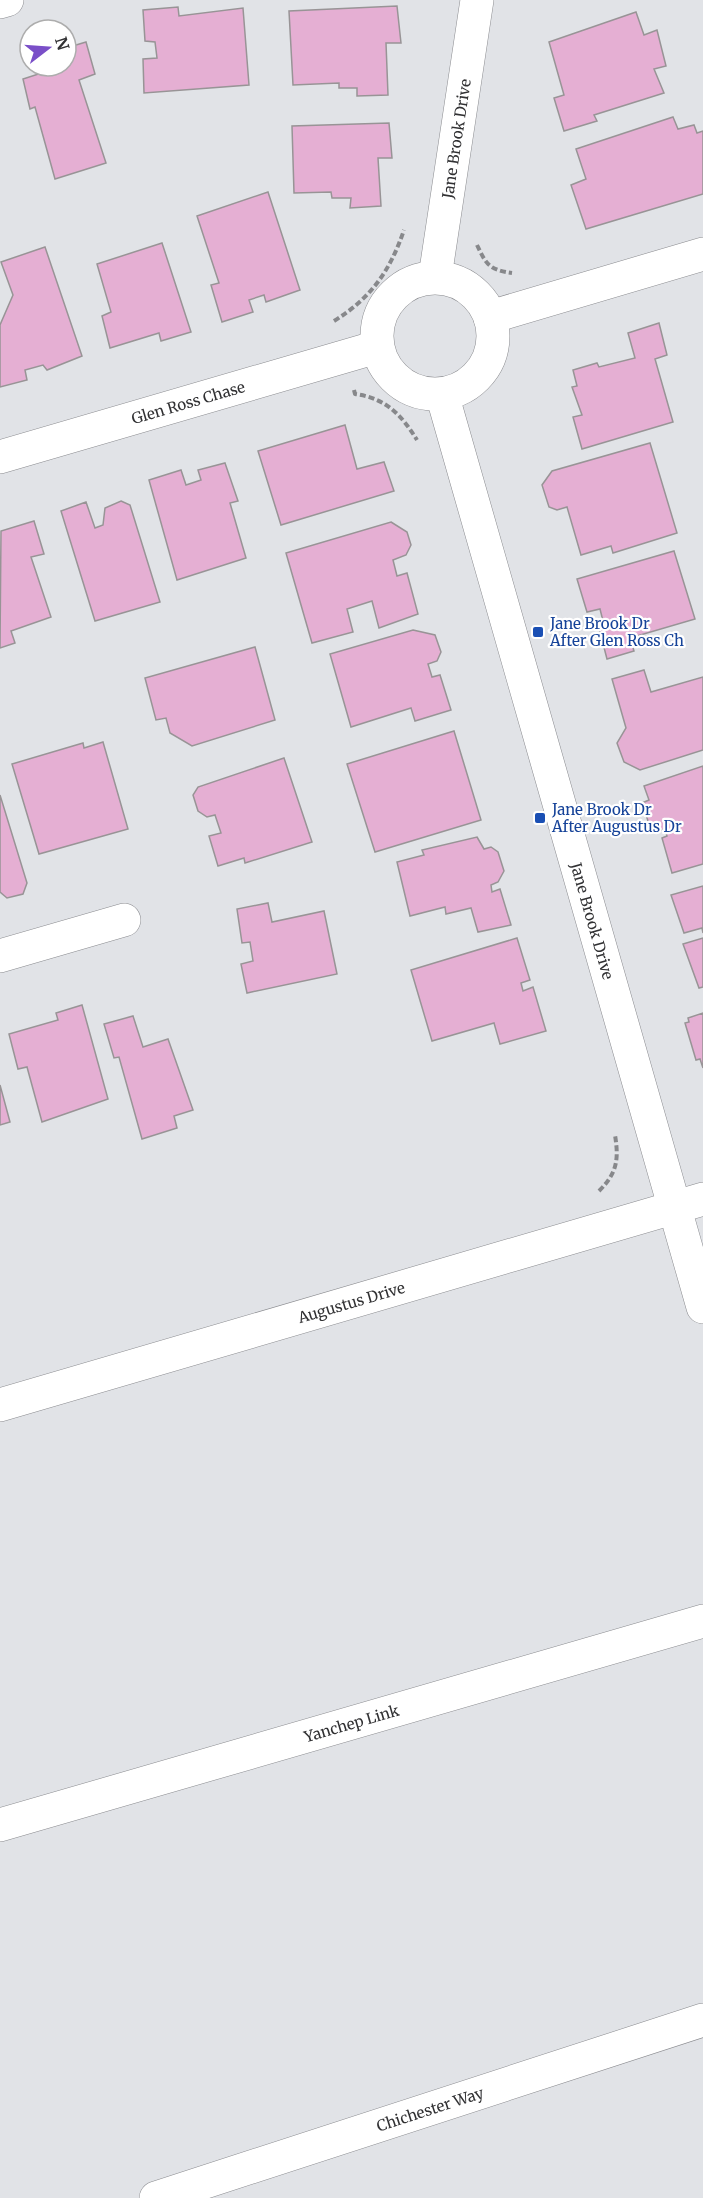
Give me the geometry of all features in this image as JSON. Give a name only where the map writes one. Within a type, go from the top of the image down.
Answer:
[{"type":"street","points":[[0,2],[7,0]]},
{"type":"street","name":"Jane Brook Drive","points":[[437,265],[477,0]]},
{"type":"street","points":[[490,316],[703,254]]},
{"type":"street","points":[[437,265],[453,280],[469,288],[482,300],[490,316],[494,334],[491,351],[484,367],[474,380],[459,390],[442,394],[424,394],[408,388],[393,378],[383,364],[377,347],[376,330],[380,313],[389,298],[402,286],[418,279],[437,265]]},
{"type":"street","name":"Glen Ross Chase","points":[[0,456],[377,347]]},
{"type":"street","name":"Jane Brook Drive","points":[[442,394],[689,1203],[703,1307]]},
{"type":"street","points":[[0,956],[124,920]]},
{"type":"street","name":"Augustus Drive","points":[[0,1405],[689,1203]]},
{"type":"street","name":"Yanchep Link","points":[[0,1825],[703,1621]]},
{"type":"street","name":"Chichester Way","points":[[156,2198],[703,2020]]},
{"type":"path","points":[[338,319],[360,303],[380,280],[395,256],[402,236],[437,265],[477,245],[481,257],[489,266],[500,271],[522,272]]},
{"type":"path","points":[[346,355],[355,394],[369,396],[390,406],[402,417],[419,444]]},
{"type":"path","points":[[593,1195],[600,1191],[613,1175],[617,1151],[614,1130]]},
{"type":"building","points":[[397,6],[401,43],[386,43],[388,95],[357,96],[357,88],[339,88],[339,83],[293,85],[289,11]]},
{"type":"building","points":[[178,7],[179,16],[243,8],[249,85],[144,93],[143,59],[157,58],[155,42],[145,41],[143,10]]},
{"type":"building","points":[[636,12],[644,35],[657,30],[666,66],[654,69],[664,93],[594,115],[597,121],[564,131],[554,98],[564,95],[549,42]]},
{"type":"building","points":[[86,42],[95,74],[79,80],[106,163],[55,179],[35,107],[30,109],[23,79],[78,78],[78,44]]},
{"type":"building","points":[[673,117],[678,129],[694,125],[697,133],[703,131],[703,194],[586,229],[571,185],[586,179],[576,149]]},
{"type":"building","points":[[389,123],[392,158],[378,158],[381,206],[350,208],[351,198],[332,198],[331,192],[294,193],[292,126]]},
{"type":"building","points":[[268,192],[300,290],[266,302],[264,295],[249,300],[253,312],[222,322],[211,285],[219,283],[197,216]]},
{"type":"building","points":[[162,243],[191,332],[161,341],[159,333],[110,348],[102,316],[111,312],[97,264]]},
{"type":"building","points":[[45,247],[82,356],[47,370],[43,365],[25,370],[27,380],[0,387],[0,325],[13,295],[1,262]]},
{"type":"building","points":[[659,323],[667,355],[655,359],[673,422],[582,449],[573,417],[582,415],[572,387],[577,386],[573,370],[597,363],[599,367],[635,358],[628,333]]},
{"type":"building","points":[[345,425],[357,469],[384,462],[394,491],[281,525],[258,451]]},
{"type":"building","points":[[650,443],[677,533],[613,553],[611,546],[581,555],[567,507],[557,510],[549,507],[542,485],[552,471]]},
{"type":"building","points":[[225,463],[238,501],[230,503],[246,558],[177,580],[149,480],[181,470],[186,485],[201,480],[198,470]]},
{"type":"building","points":[[121,501],[130,505],[160,602],[95,621],[61,511],[86,502],[95,528],[103,525],[105,508]]},
{"type":"building","points":[[34,521],[44,554],[31,557],[51,617],[11,631],[15,643],[0,648],[1,531]]},
{"type":"building","points":[[391,522],[407,532],[411,545],[406,555],[393,560],[397,576],[407,573],[418,614],[379,628],[372,601],[347,609],[353,632],[312,643],[286,553]]},
{"type":"building","points":[[674,551],[695,619],[630,638],[634,651],[607,659],[598,624],[603,621],[600,609],[587,612],[577,579]]},
{"type":"building","points":[[413,630],[435,635],[441,652],[437,661],[428,664],[432,677],[440,675],[451,710],[415,721],[411,708],[351,727],[330,654]]},
{"type":"building","points":[[255,647],[275,720],[192,746],[170,733],[166,718],[156,720],[145,678]]},
{"type":"building","points":[[644,670],[651,692],[703,677],[703,750],[640,770],[624,762],[617,743],[626,728],[612,679]]},
{"type":"building","points":[[454,731],[481,820],[375,852],[347,764]]},
{"type":"building","points":[[103,742],[128,829],[39,854],[12,764],[83,743],[84,748]]},
{"type":"building","points":[[284,758],[312,842],[245,863],[244,858],[218,866],[209,836],[221,833],[215,815],[207,817],[198,811],[193,795],[198,787]]},
{"type":"building","points":[[703,766],[703,864],[672,873],[662,838],[667,836],[665,829],[652,833],[642,803],[649,800],[644,786]]},
{"type":"building","points":[[0,795],[27,883],[23,894],[7,898],[0,892]]},
{"type":"building","points":[[477,837],[484,849],[491,847],[498,852],[504,871],[498,882],[491,885],[492,892],[500,889],[511,925],[478,932],[471,908],[446,914],[445,907],[410,916],[397,862],[424,855],[422,850]]},
{"type":"building","points":[[703,886],[703,933],[702,928],[684,933],[671,895]]},
{"type":"building","points":[[268,903],[272,922],[324,911],[337,974],[247,993],[241,964],[253,961],[250,942],[242,943],[237,909]]},
{"type":"building","points":[[517,938],[530,980],[521,983],[523,991],[533,987],[546,1031],[500,1044],[494,1023],[432,1041],[411,970]]},
{"type":"building","points":[[703,938],[703,987],[699,988],[683,944]]},
{"type":"building","points":[[82,1005],[108,1099],[42,1122],[27,1067],[18,1069],[9,1034],[58,1020],[56,1013]]},
{"type":"building","points":[[703,1013],[703,1068],[700,1059],[696,1060],[685,1023],[689,1022],[688,1018]]},
{"type":"building","points":[[133,1016],[143,1047],[168,1039],[193,1110],[174,1116],[177,1128],[142,1139],[119,1057],[114,1058],[104,1024]]},
{"type":"building","points":[[0,1085],[10,1122],[0,1125]]},
{"type":"place","name":"Jane Brook Dr After Glen Ross Ch","points":[[538,632]]},
{"type":"place","name":"Jane Brook Dr After Augustus Dr","points":[[540,818]]}]
